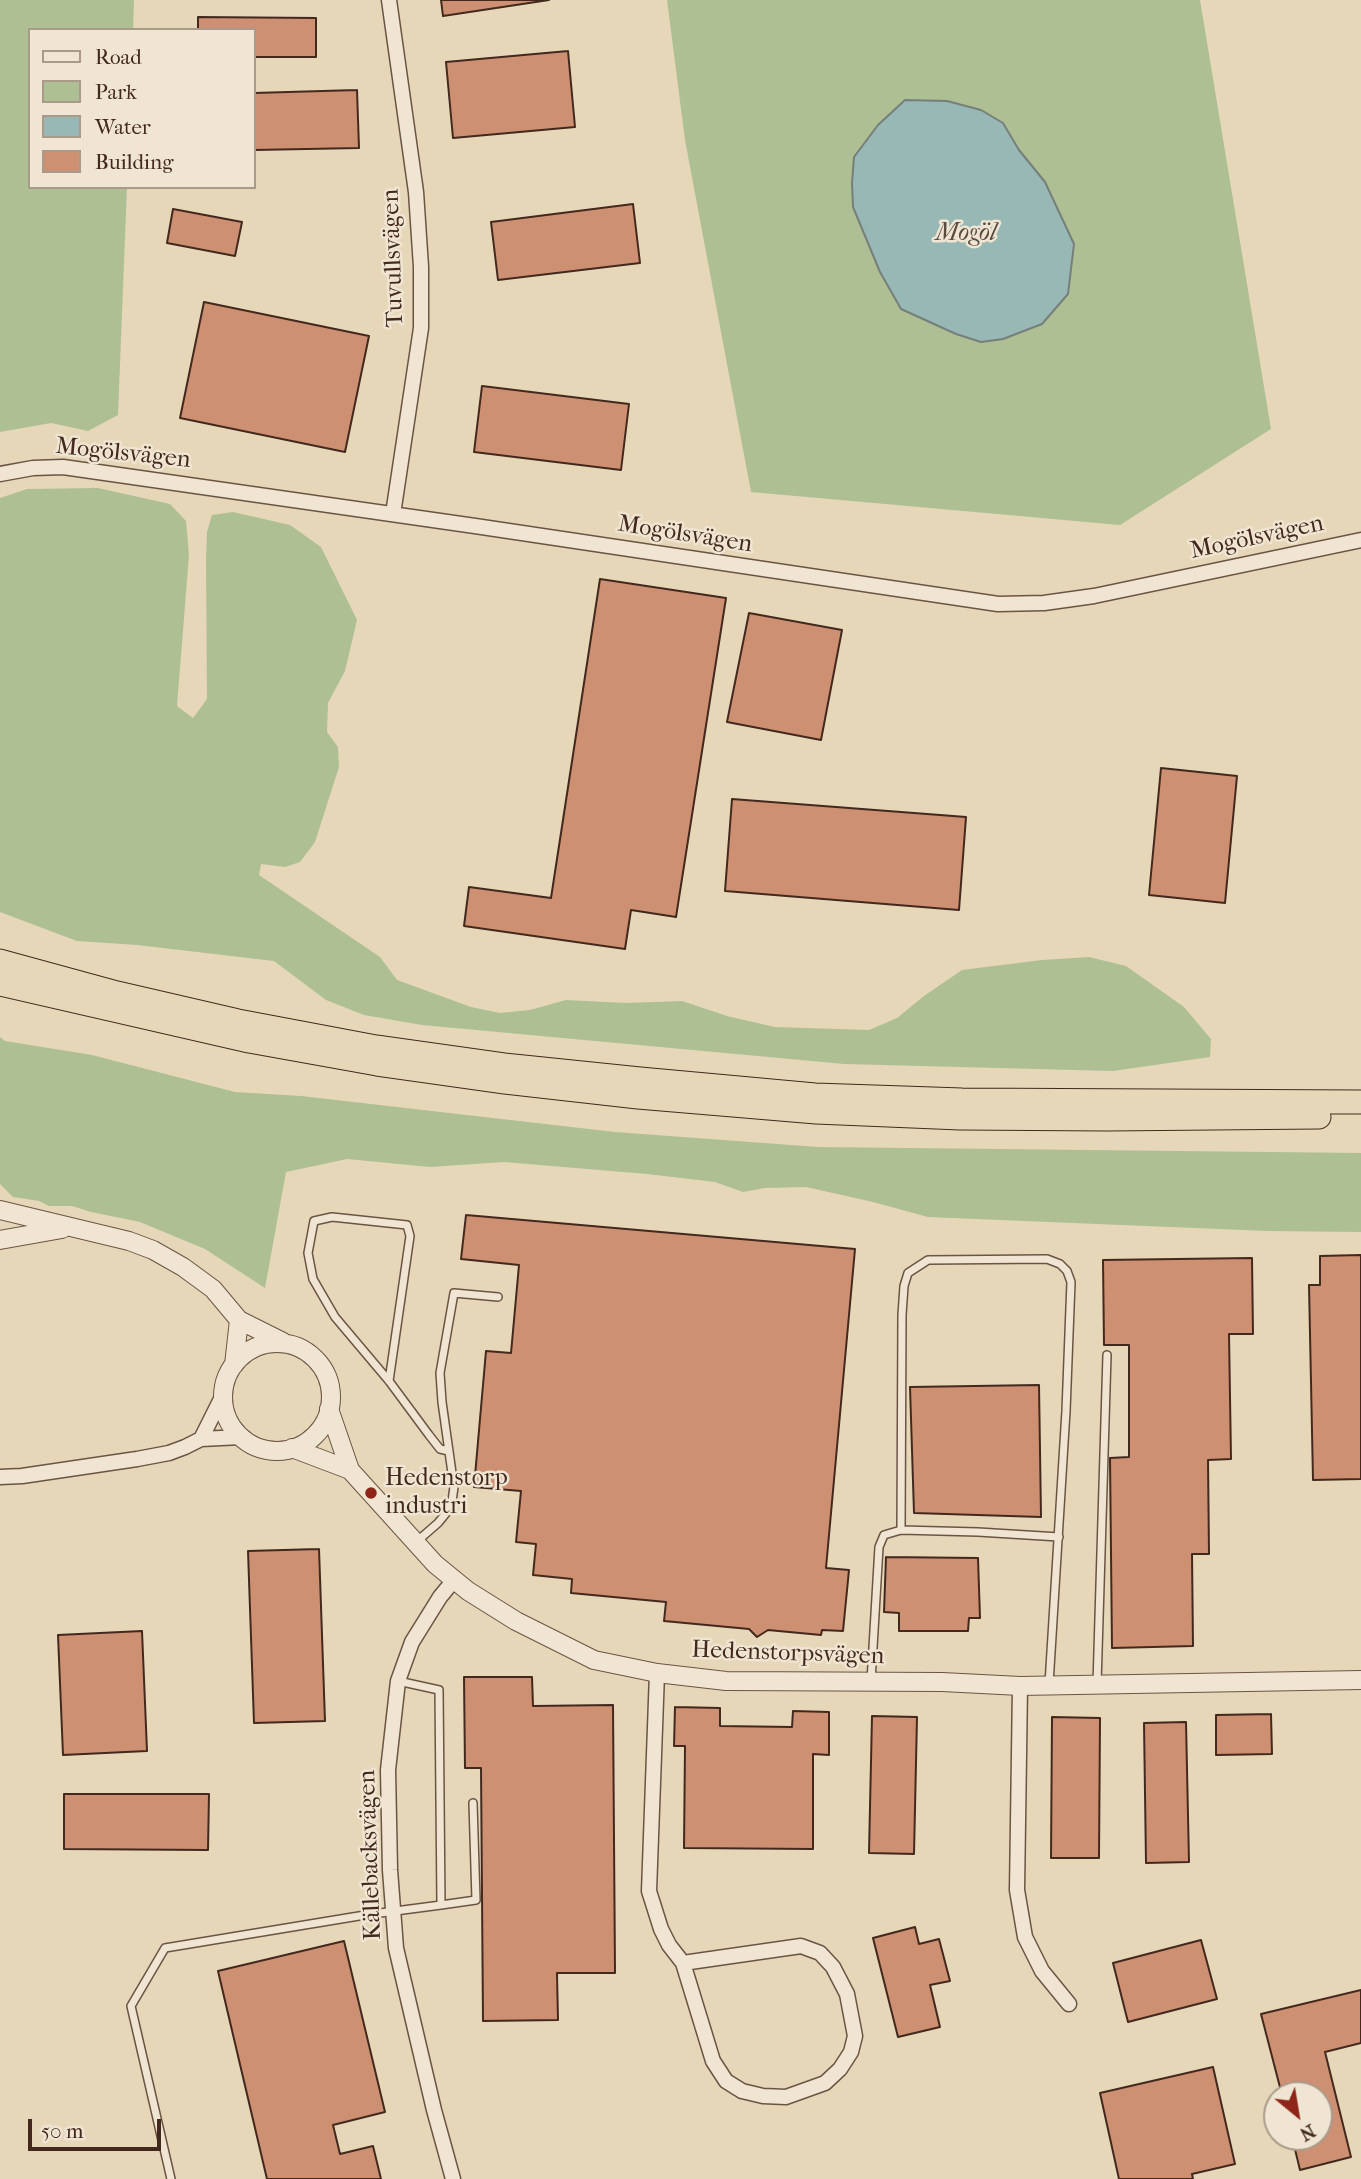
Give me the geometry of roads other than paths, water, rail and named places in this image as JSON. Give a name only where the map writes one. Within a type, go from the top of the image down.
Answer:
[{"type":"highway","points":[[0,961],[117,993],[238,1021],[363,1045],[504,1065],[815,1095],[949,1100],[1361,1102]]},
{"type":"highway","points":[[0,984],[262,1044],[377,1064],[638,1097],[816,1112],[960,1118],[1361,1117]]},
{"type":"street","name":"Tuvullsvägen","points":[[389,0],[416,192],[421,267],[421,328],[393,514]]},
{"type":"street","name":"Mogölsvägen","points":[[0,474],[33,468],[63,467],[998,604],[1044,603],[1094,596],[1361,540]]},
{"type":"street","points":[[0,1210],[129,1241],[153,1251],[183,1267],[213,1289],[239,1320],[306,1351],[324,1372],[330,1390],[329,1409],[316,1433],[309,1440],[292,1448]]},
{"type":"street","points":[[0,1240],[72,1228]]},
{"type":"street","points":[[234,1364],[239,1320]]},
{"type":"street","points":[[201,1439],[223,1395],[227,1376],[234,1364],[258,1346],[288,1344]]},
{"type":"street","points":[[223,1395],[227,1418],[241,1437],[265,1449],[292,1448],[350,1470]]},
{"type":"street","name":"Hedenstorpsvägen","points":[[329,1409],[350,1470],[414,1543],[454,1580],[516,1621],[594,1660],[657,1673],[726,1681],[942,1682],[1020,1686],[1361,1680]]},
{"type":"street","points":[[0,1477],[22,1476],[169,1453],[201,1439],[241,1437]]},
{"type":"street","name":"Källebacksvägen","points":[[453,2179],[396,1948],[392,1912],[388,1770],[398,1681],[412,1642],[454,1580]]},
{"type":"street","points":[[657,1673],[649,1891],[661,1929],[683,1964],[713,2061],[726,2081],[742,2091],[763,2096],[786,2097],[825,2083],[840,2069],[855,2036],[847,1994],[833,1967],[820,1953],[802,1946],[683,1964]]},
{"type":"street","points":[[1020,1686],[1017,1890],[1025,1937],[1042,1971],[1069,2004]]},
{"type":"lane","points":[[389,1381],[410,1236],[407,1225],[332,1217],[314,1221],[307,1252],[313,1279],[335,1317],[389,1381],[440,1449],[449,1451]]},
{"type":"lane","points":[[901,1530],[902,1315],[904,1286],[908,1273],[928,1260],[1047,1259],[1060,1264],[1067,1270],[1071,1282],[1049,1685]]},
{"type":"lane","points":[[414,1543],[438,1523],[452,1501],[454,1487],[440,1373],[454,1293],[498,1297]]},
{"type":"lane","points":[[1097,1685],[1107,1355]]},
{"type":"lane","points":[[871,1682],[879,1547],[884,1535],[901,1530],[1059,1537]]},
{"type":"lane","points":[[398,1681],[439,1690],[441,1905]]},
{"type":"lane","points":[[171,2179],[131,2006],[165,1948],[365,1915],[476,1900],[473,1802]]},
{"type":"water","name":"Mogöl","points":[[905,100],[947,101],[981,110],[1003,123],[1019,150],[1045,182],[1074,244],[1068,294],[1042,324],[1003,339],[981,342],[956,334],[901,309],[880,272],[853,207],[852,183],[854,157],[878,125]]},
{"type":"place","name":"Hedenstorp industri","points":[[371,1493]]}]
